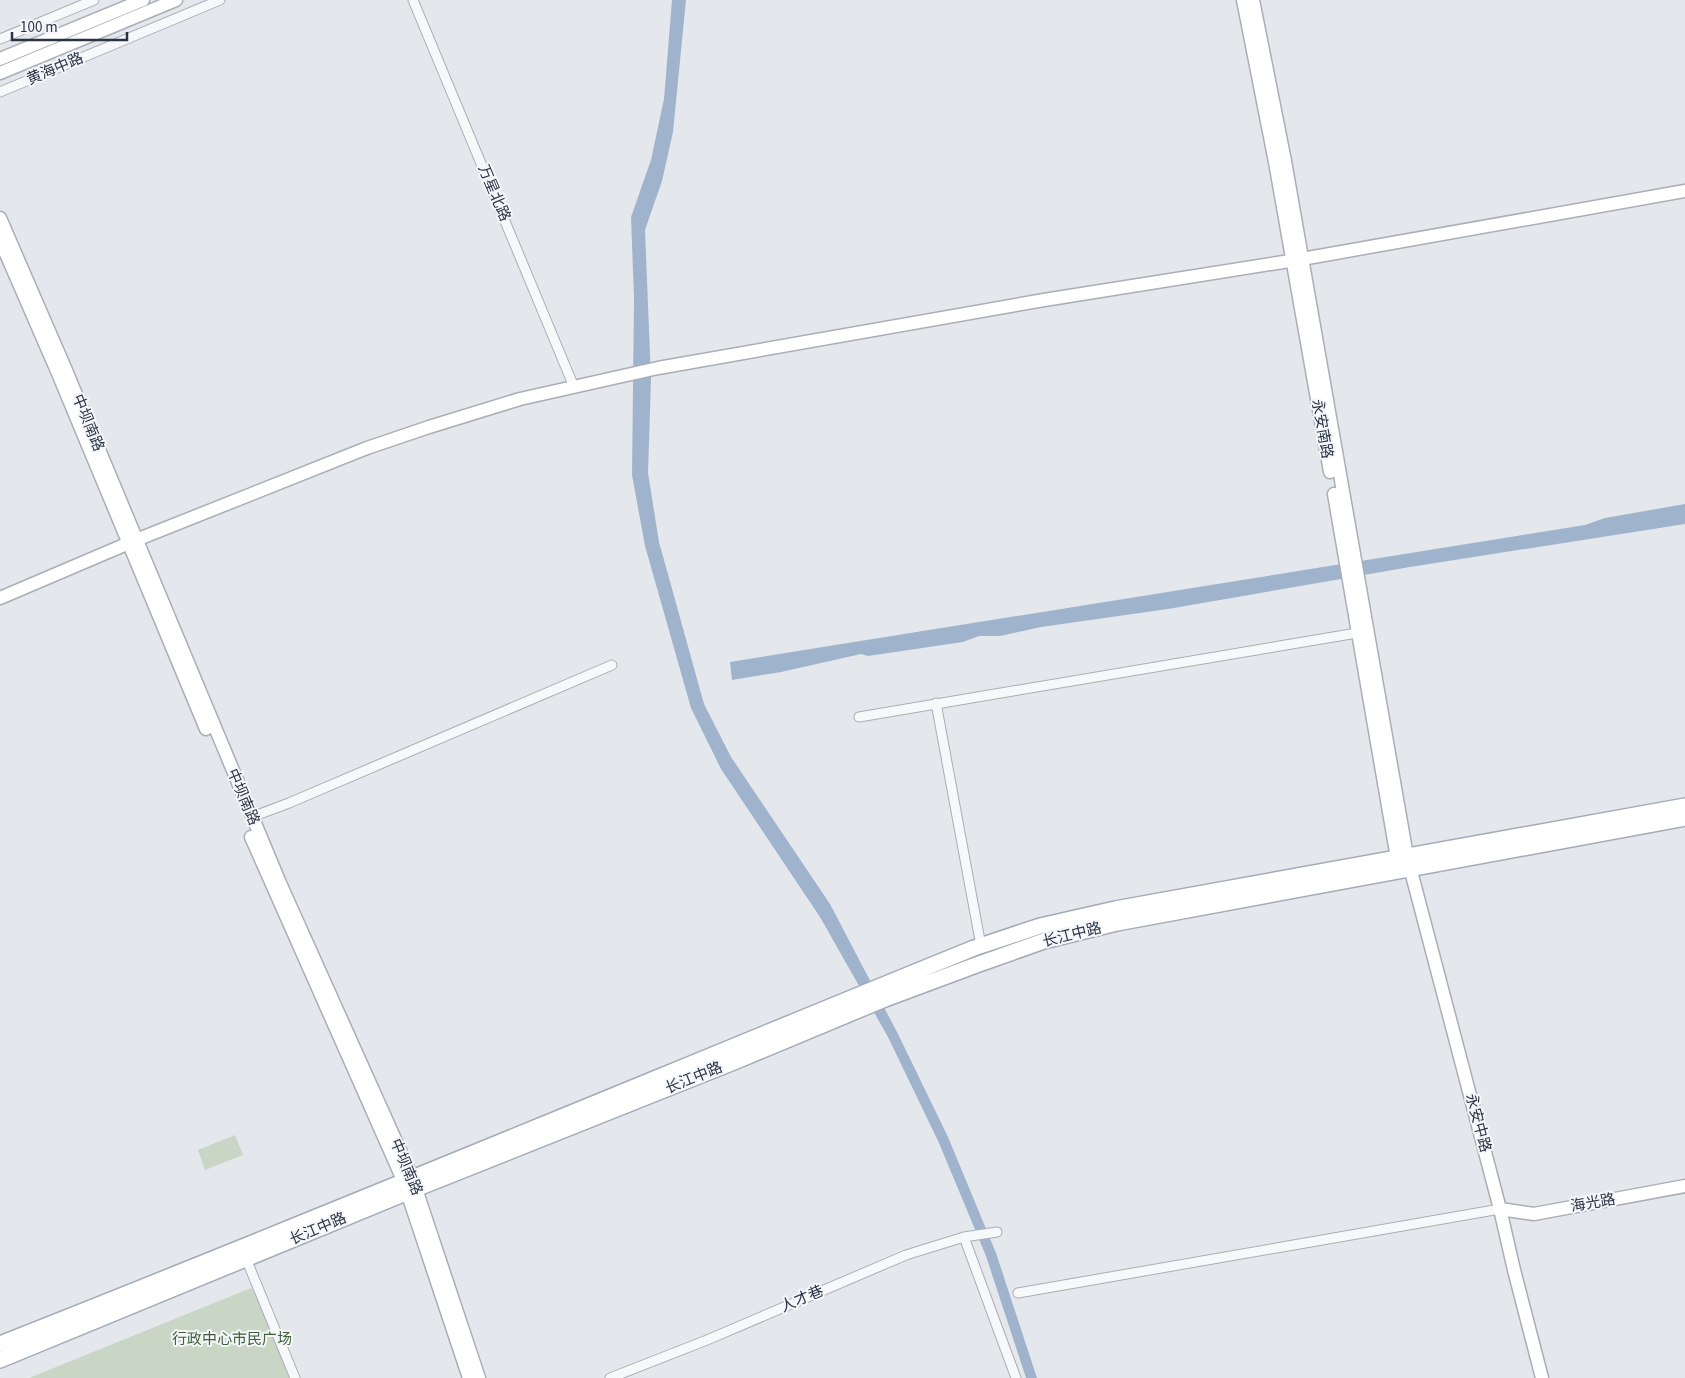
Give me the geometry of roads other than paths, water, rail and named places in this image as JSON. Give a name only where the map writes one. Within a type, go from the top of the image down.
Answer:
[{"type":"main road","points":[[1405,861],[1685,806]]},
{"type":"main road","points":[[1405,861],[1685,818]]},
{"type":"main road","name":"长江中路","points":[[880,994],[979,964],[1044,941],[1117,923],[1405,861]]},
{"type":"main road","name":"长江中路","points":[[0,1360],[244,1254],[880,994],[981,946],[1040,926],[1115,908],[1405,861]]},
{"type":"main road","name":"长江中路","points":[[0,1344],[244,1254]]},
{"type":"street","points":[[0,39],[94,0]]},
{"type":"street","name":"黄海中路","points":[[0,59],[143,0]]},
{"type":"street","name":"黄海中路","points":[[0,73],[176,0]]},
{"type":"street","name":"黄海中路","points":[[0,92],[200,4],[220,0]]},
{"type":"street","name":"万星北路","points":[[413,0],[574,387]]},
{"type":"street","name":"永安南路","points":[[1243,0],[1275,162],[1297,260],[1405,861]]},
{"type":"street","name":"永安南路","points":[[1253,0],[1285,161],[1297,260]]},
{"type":"street","points":[[68,11],[75,28]]},
{"type":"street","points":[[0,598],[132,542],[367,448],[520,399],[655,369],[1034,302],[1297,260],[1685,191]]},
{"type":"street","name":"中坝南路","points":[[0,218],[65,368],[132,542],[272,886],[410,1185],[470,1378]]},
{"type":"street","name":"中坝南路","points":[[0,240],[252,816],[410,1185],[479,1378]]},
{"type":"street","points":[[859,717],[1363,632]]},
{"type":"street","points":[[252,816],[289,803],[612,665]]},
{"type":"street","points":[[936,703],[981,946]]},
{"type":"street","name":"永安中路","points":[[1405,861],[1500,1209],[1542,1378]]},
{"type":"street","name":"海光路","points":[[1500,1209],[1534,1214],[1685,1186]]},
{"type":"street","points":[[1018,1293],[1500,1209]]},
{"type":"street","name":"人才巷","points":[[610,1378],[707,1340],[906,1255],[966,1237],[995,1232]]},
{"type":"street","points":[[966,1237],[1016,1378]]},
{"type":"street","points":[[244,1254],[295,1378]]},
{"type":"water","points":[[672,0],[686,0],[673,132],[662,181],[645,230],[651,379],[648,473],[659,542],[704,704],[731,757],[830,904],[898,1034],[948,1137],[996,1253],[1037,1378],[1026,1378],[986,1256],[939,1143],[888,1037],[820,917],[721,769],[691,708],[645,546],[632,475],[634,298],[631,217],[651,160],[664,99]]},
{"type":"water","points":[[1685,504],[1685,524],[1410,567],[1168,609],[1041,627],[1000,636],[979,636],[963,642],[868,656],[861,654],[781,672],[732,680],[730,662],[1585,525],[1605,518]]},
{"type":"park label","name":"行政中心市民广场","points":[[232,1339]]}]
